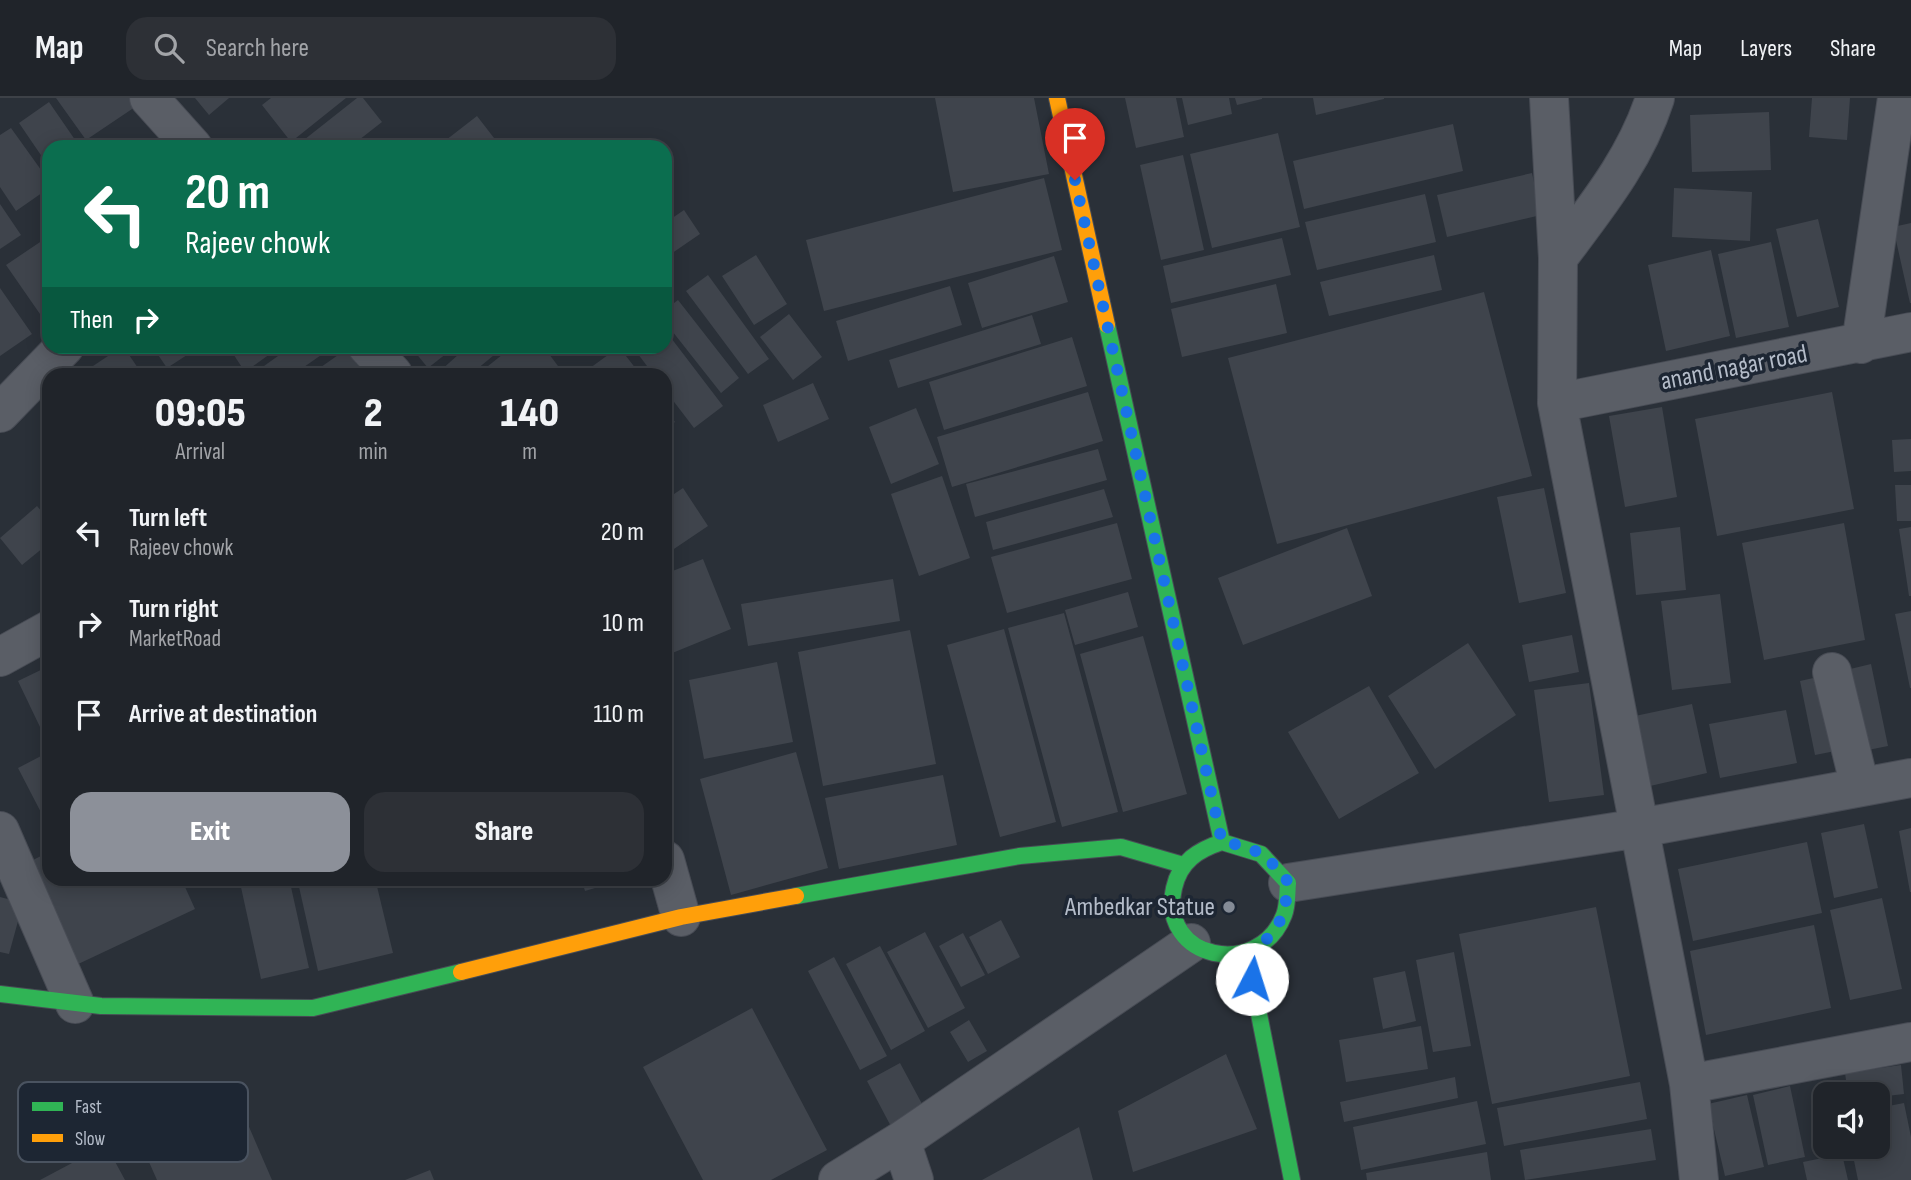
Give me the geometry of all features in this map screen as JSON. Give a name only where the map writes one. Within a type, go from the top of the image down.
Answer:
[{"type":"street","points":[[149,98],[187,140]]},
{"type":"street","points":[[1057,98],[1222,842]]},
{"type":"street","points":[[1549,98],[1558,258],[1557,402],[1689,1084],[1699,1180]]},
{"type":"street","points":[[1558,258],[1628,164],[1655,98]]},
{"type":"street","points":[[1861,344],[1896,98]]},
{"type":"street","name":"anand nagar road","points":[[1557,402],[1911,332]]},
{"type":"street","points":[[44,368],[57,354]]},
{"type":"street","points":[[374,354],[387,368]]},
{"type":"street","points":[[0,413],[42,370]]},
{"type":"street","points":[[0,657],[42,634]]},
{"type":"street","points":[[1832,672],[1860,787]]},
{"type":"street","points":[[1289,883],[1640,828],[1911,778]]},
{"type":"street","points":[[0,831],[75,1004]]},
{"type":"street","points":[[1222,842],[1250,846],[1273,862],[1289,883],[1284,915],[1270,939],[1247,954],[1217,956],[1191,943],[1174,920],[1171,891],[1183,865],[1200,849],[1222,842]]},
{"type":"street","points":[[0,993],[75,1004],[313,1008],[681,917],[1020,856],[1121,847],[1183,865]]},
{"type":"street","points":[[672,884],[681,917]]},
{"type":"street","points":[[838,1180],[901,1141],[1191,943]]},
{"type":"street","points":[[1247,954],[1292,1180]]},
{"type":"street","points":[[1689,1084],[1911,1042]]},
{"type":"street","points":[[901,1141],[914,1180]]},
{"type":"building","points":[[56,98],[133,98],[138,105],[86,140]]},
{"type":"building","points":[[195,98],[229,98],[209,115]]},
{"type":"building","points":[[271,98],[346,98],[294,140],[289,140],[262,105]]},
{"type":"building","points":[[357,98],[363,98],[382,122],[359,140],[304,140]]},
{"type":"building","points":[[935,98],[1034,98],[1049,174],[953,192]]},
{"type":"building","points":[[1125,98],[1176,98],[1184,137],[1136,148]]},
{"type":"building","points":[[1182,98],[1229,98],[1232,114],[1188,125]]},
{"type":"building","points":[[1235,98],[1262,98],[1262,99],[1237,105]]},
{"type":"building","points":[[1313,98],[1384,98],[1384,99],[1316,115]]},
{"type":"building","points":[[1812,98],[1850,98],[1847,140],[1809,137]]},
{"type":"building","points":[[49,102],[75,140],[42,140],[42,157],[19,123]]},
{"type":"building","points":[[1769,112],[1771,170],[1692,172],[1690,115]]},
{"type":"building","points":[[477,116],[496,140],[446,140]]},
{"type":"building","points":[[1453,124],[1463,171],[1304,209],[1293,161]]},
{"type":"building","points":[[11,128],[42,171],[42,193],[16,211],[0,187],[0,135]]},
{"type":"building","points":[[1278,133],[1300,227],[1212,248],[1190,154]]},
{"type":"building","points":[[1183,155],[1204,250],[1161,260],[1140,165]]},
{"type":"building","points":[[1532,173],[1541,215],[1447,237],[1437,195]]},
{"type":"building","points":[[1044,178],[1062,250],[824,311],[806,240]]},
{"type":"building","points":[[1674,188],[1752,192],[1750,241],[1672,237]]},
{"type":"building","points":[[1425,194],[1436,242],[1317,270],[1305,222]]},
{"type":"building","points":[[0,204],[21,235],[0,249]]},
{"type":"building","points":[[684,210],[700,234],[672,253],[672,218]]},
{"type":"building","points":[[1818,219],[1839,307],[1797,317],[1776,229]]},
{"type":"building","points":[[1911,223],[1911,303],[1910,303],[1893,227]]},
{"type":"building","points":[[1282,238],[1291,275],[1171,303],[1163,266]]},
{"type":"building","points":[[42,241],[42,317],[6,265]]},
{"type":"building","points":[[1771,242],[1789,327],[1736,338],[1718,254]]},
{"type":"building","points":[[1711,250],[1730,336],[1666,351],[1648,265]]},
{"type":"building","points":[[756,255],[787,304],[754,325],[722,276]]},
{"type":"building","points":[[1434,255],[1442,290],[1329,316],[1320,282]]},
{"type":"building","points":[[1054,256],[1068,302],[982,328],[968,283]]},
{"type":"building","points":[[708,275],[769,359],[748,374],[686,291]]},
{"type":"building","points":[[1276,284],[1287,333],[1182,357],[1171,309]]},
{"type":"building","points":[[950,286],[962,325],[848,361],[836,321]]},
{"type":"building","points":[[0,288],[32,334],[0,356]]},
{"type":"building","points":[[1484,292],[1532,476],[1277,544],[1228,358]]},
{"type":"building","points":[[678,300],[739,378],[721,393],[672,331],[672,305]]},
{"type":"building","points":[[789,314],[822,357],[793,380],[760,337]]},
{"type":"building","points":[[1032,315],[1041,344],[898,388],[889,360]]},
{"type":"building","points":[[1072,337],[1087,386],[944,430],[929,382]]},
{"type":"building","points":[[672,339],[723,406],[694,428],[672,399],[672,368],[648,368],[638,354],[672,354]]},
{"type":"building","points":[[111,354],[128,354],[138,368],[94,368],[93,366]]},
{"type":"building","points":[[157,354],[186,354],[187,355],[167,368]]},
{"type":"building","points":[[233,354],[270,354],[251,368],[242,368]]},
{"type":"building","points":[[281,354],[323,354],[303,368],[261,368]]},
{"type":"building","points":[[340,354],[357,354],[367,368],[320,368]]},
{"type":"building","points":[[417,354],[446,354],[428,368]]},
{"type":"building","points":[[459,354],[495,354],[478,368],[443,368]]},
{"type":"building","points":[[503,354],[549,354],[560,368],[486,368]]},
{"type":"building","points":[[609,354],[624,354],[635,368],[590,368]]},
{"type":"building","points":[[813,383],[829,419],[778,442],[763,405]]},
{"type":"building","points":[[1088,392],[1103,441],[952,487],[937,437]]},
{"type":"building","points":[[1832,392],[1854,509],[1717,536],[1695,419]]},
{"type":"building","points":[[1662,407],[1677,497],[1625,507],[1609,416]]},
{"type":"building","points":[[916,408],[939,464],[891,484],[869,427]]},
{"type":"building","points":[[1911,439],[1911,471],[1894,472],[1892,440]]},
{"type":"building","points":[[1098,449],[1107,480],[975,517],[966,484]]},
{"type":"building","points":[[942,476],[970,558],[919,576],[891,494]]},
{"type":"building","points":[[1895,485],[1911,485],[1911,521],[1897,521]]},
{"type":"building","points":[[683,488],[708,526],[672,550],[672,495]]},
{"type":"building","points":[[1544,488],[1566,593],[1519,603],[1497,497]]},
{"type":"building","points":[[1104,489],[1113,517],[993,550],[986,522]]},
{"type":"building","points":[[37,506],[42,512],[42,549],[22,565],[0,538]]},
{"type":"building","points":[[1117,523],[1132,579],[1007,613],[991,557]]},
{"type":"building","points":[[1844,523],[1865,640],[1764,660],[1742,543]]},
{"type":"building","points":[[1680,527],[1686,590],[1636,595],[1630,533]]},
{"type":"building","points":[[1911,527],[1911,596],[1909,596],[1899,529]]},
{"type":"building","points":[[1347,528],[1372,596],[1243,645],[1218,578]]},
{"type":"building","points":[[703,559],[731,629],[672,653],[672,571]]},
{"type":"building","points":[[893,579],[900,621],[748,646],[741,604]]},
{"type":"building","points":[[1128,592],[1138,627],[1075,645],[1065,610]]},
{"type":"building","points":[[1720,594],[1731,683],[1672,690],[1661,601]]},
{"type":"building","points":[[1911,611],[1911,688],[1910,688],[1895,614]]},
{"type":"building","points":[[1064,613],[1118,812],[1062,827],[1008,628]]},
{"type":"building","points":[[1004,629],[1056,822],[1000,837],[947,645]]},
{"type":"building","points":[[910,630],[936,764],[823,786],[798,652]]},
{"type":"building","points":[[1572,635],[1579,672],[1529,682],[1522,645]]},
{"type":"building","points":[[1143,636],[1187,794],[1123,812],[1080,654]]},
{"type":"building","points":[[1468,643],[1516,715],[1435,769],[1388,696]]},
{"type":"building","points":[[777,662],[793,742],[704,759],[689,680]]},
{"type":"building","points":[[1871,664],[1888,746],[1863,751],[1846,670]]},
{"type":"building","points":[[42,669],[42,726],[40,727],[18,681]]},
{"type":"building","points":[[1840,672],[1856,747],[1815,755],[1800,681]]},
{"type":"building","points":[[1589,683],[1604,795],[1549,802],[1534,690]]},
{"type":"building","points":[[1369,686],[1419,773],[1339,819],[1288,732]]},
{"type":"building","points":[[1692,704],[1707,773],[1650,786],[1635,716]]},
{"type":"building","points":[[1786,710],[1797,763],[1720,778],[1709,724]]},
{"type":"building","points":[[796,752],[828,868],[731,895],[700,779]]},
{"type":"building","points":[[42,756],[42,814],[18,768]]},
{"type":"building","points":[[943,775],[957,845],[839,869],[825,798]]},
{"type":"building","points":[[1864,824],[1878,888],[1834,898],[1821,833]]},
{"type":"building","points":[[1911,828],[1911,892],[1910,892],[1899,831]]},
{"type":"building","points":[[1807,842],[1822,913],[1693,941],[1678,869]]},
{"type":"building","points":[[42,856],[42,886],[185,886],[195,909],[74,966],[25,864]]},
{"type":"building","points":[[241,886],[291,886],[309,968],[261,979]]},
{"type":"building","points":[[299,886],[377,886],[393,953],[318,971]]},
{"type":"building","points":[[583,886],[602,886],[585,891]]},
{"type":"building","points":[[0,897],[23,903],[9,954],[0,952]]},
{"type":"building","points":[[1882,898],[1902,989],[1850,1000],[1830,910]]},
{"type":"building","points":[[1596,907],[1630,1076],[1492,1104],[1459,934]]},
{"type":"building","points":[[1001,920],[1020,957],[988,974],[969,937]]},
{"type":"building","points":[[1814,925],[1831,1008],[1706,1035],[1690,951]]},
{"type":"building","points":[[925,932],[965,1008],[928,1028],[887,952]]},
{"type":"building","points":[[963,933],[985,975],[961,987],[939,946]]},
{"type":"building","points":[[880,946],[925,1031],[891,1050],[846,964]]},
{"type":"building","points":[[1454,952],[1471,1046],[1433,1052],[1416,960]]},
{"type":"building","points":[[834,957],[887,1056],[860,1070],[808,971]]},
{"type":"building","points":[[1405,971],[1416,1021],[1383,1029],[1373,978]]},
{"type":"building","points":[[752,1008],[827,1150],[771,1180],[703,1180],[643,1067]]},
{"type":"building","points":[[969,1020],[987,1051],[968,1062],[950,1032]]},
{"type":"building","points":[[1421,1026],[1428,1069],[1346,1082],[1339,1040]]},
{"type":"building","points":[[1226,1054],[1257,1129],[1133,1172],[1118,1111]]},
{"type":"building","points":[[900,1063],[928,1115],[895,1134],[867,1081]]},
{"type":"building","points":[[1901,1065],[1904,1094],[1890,1096],[1890,1082],[1846,1082],[1845,1073]]},
{"type":"building","points":[[1455,1077],[1458,1098],[1344,1122],[1340,1102]]},
{"type":"building","points":[[1640,1082],[1647,1119],[1504,1146],[1497,1108]]},
{"type":"building","points":[[1790,1086],[1805,1157],[1768,1165],[1753,1095]]},
{"type":"building","points":[[1747,1095],[1764,1167],[1725,1176],[1708,1104]]},
{"type":"building","points":[[1477,1101],[1486,1144],[1361,1170],[1353,1127]]},
{"type":"building","points":[[1904,1103],[1911,1137],[1911,1180],[1858,1180],[1854,1159],[1890,1159],[1890,1106]]},
{"type":"building","points":[[248,1125],[272,1180],[157,1180],[149,1162],[248,1162]]},
{"type":"building","points":[[1079,1127],[1093,1180],[982,1180]]},
{"type":"building","points":[[1651,1129],[1656,1160],[1525,1180],[1520,1150]]},
{"type":"building","points":[[1487,1152],[1491,1180],[1367,1180],[1366,1173]]},
{"type":"building","points":[[1843,1159],[1848,1180],[1807,1180],[1803,1162]]},
{"type":"building","points":[[74,1162],[115,1162],[125,1180],[40,1180]]},
{"type":"building","points":[[430,1170],[434,1180],[405,1180]]},
{"type":"traffic: fast","points":[[1107,325],[1222,842]]},
{"type":"traffic: fast","points":[[1222,842],[1261,854],[1288,883],[1284,915],[1271,935],[1254,948],[1234,954],[1214,953],[1195,945],[1181,932],[1173,912],[1174,888],[1185,864],[1198,853],[1222,842]]},
{"type":"traffic: fast","points":[[796,896],[1020,856],[1121,847],[1183,865]]},
{"type":"traffic: fast","points":[[1247,954],[1292,1180]]},
{"type":"traffic: fast","points":[[0,994],[101,1006],[313,1008],[461,972]]},
{"type":"traffic: slow","points":[[1057,98],[1107,325]]},
{"type":"traffic: slow","points":[[461,972],[681,917],[796,896]]},
{"type":"place","name":"Ambedkar Statue","points":[[1229,907]]},
{"type":"route","points":[[1075,180],[1222,842],[1250,846],[1273,862],[1289,883],[1284,915],[1270,939],[1247,954],[1252,979]]}]
